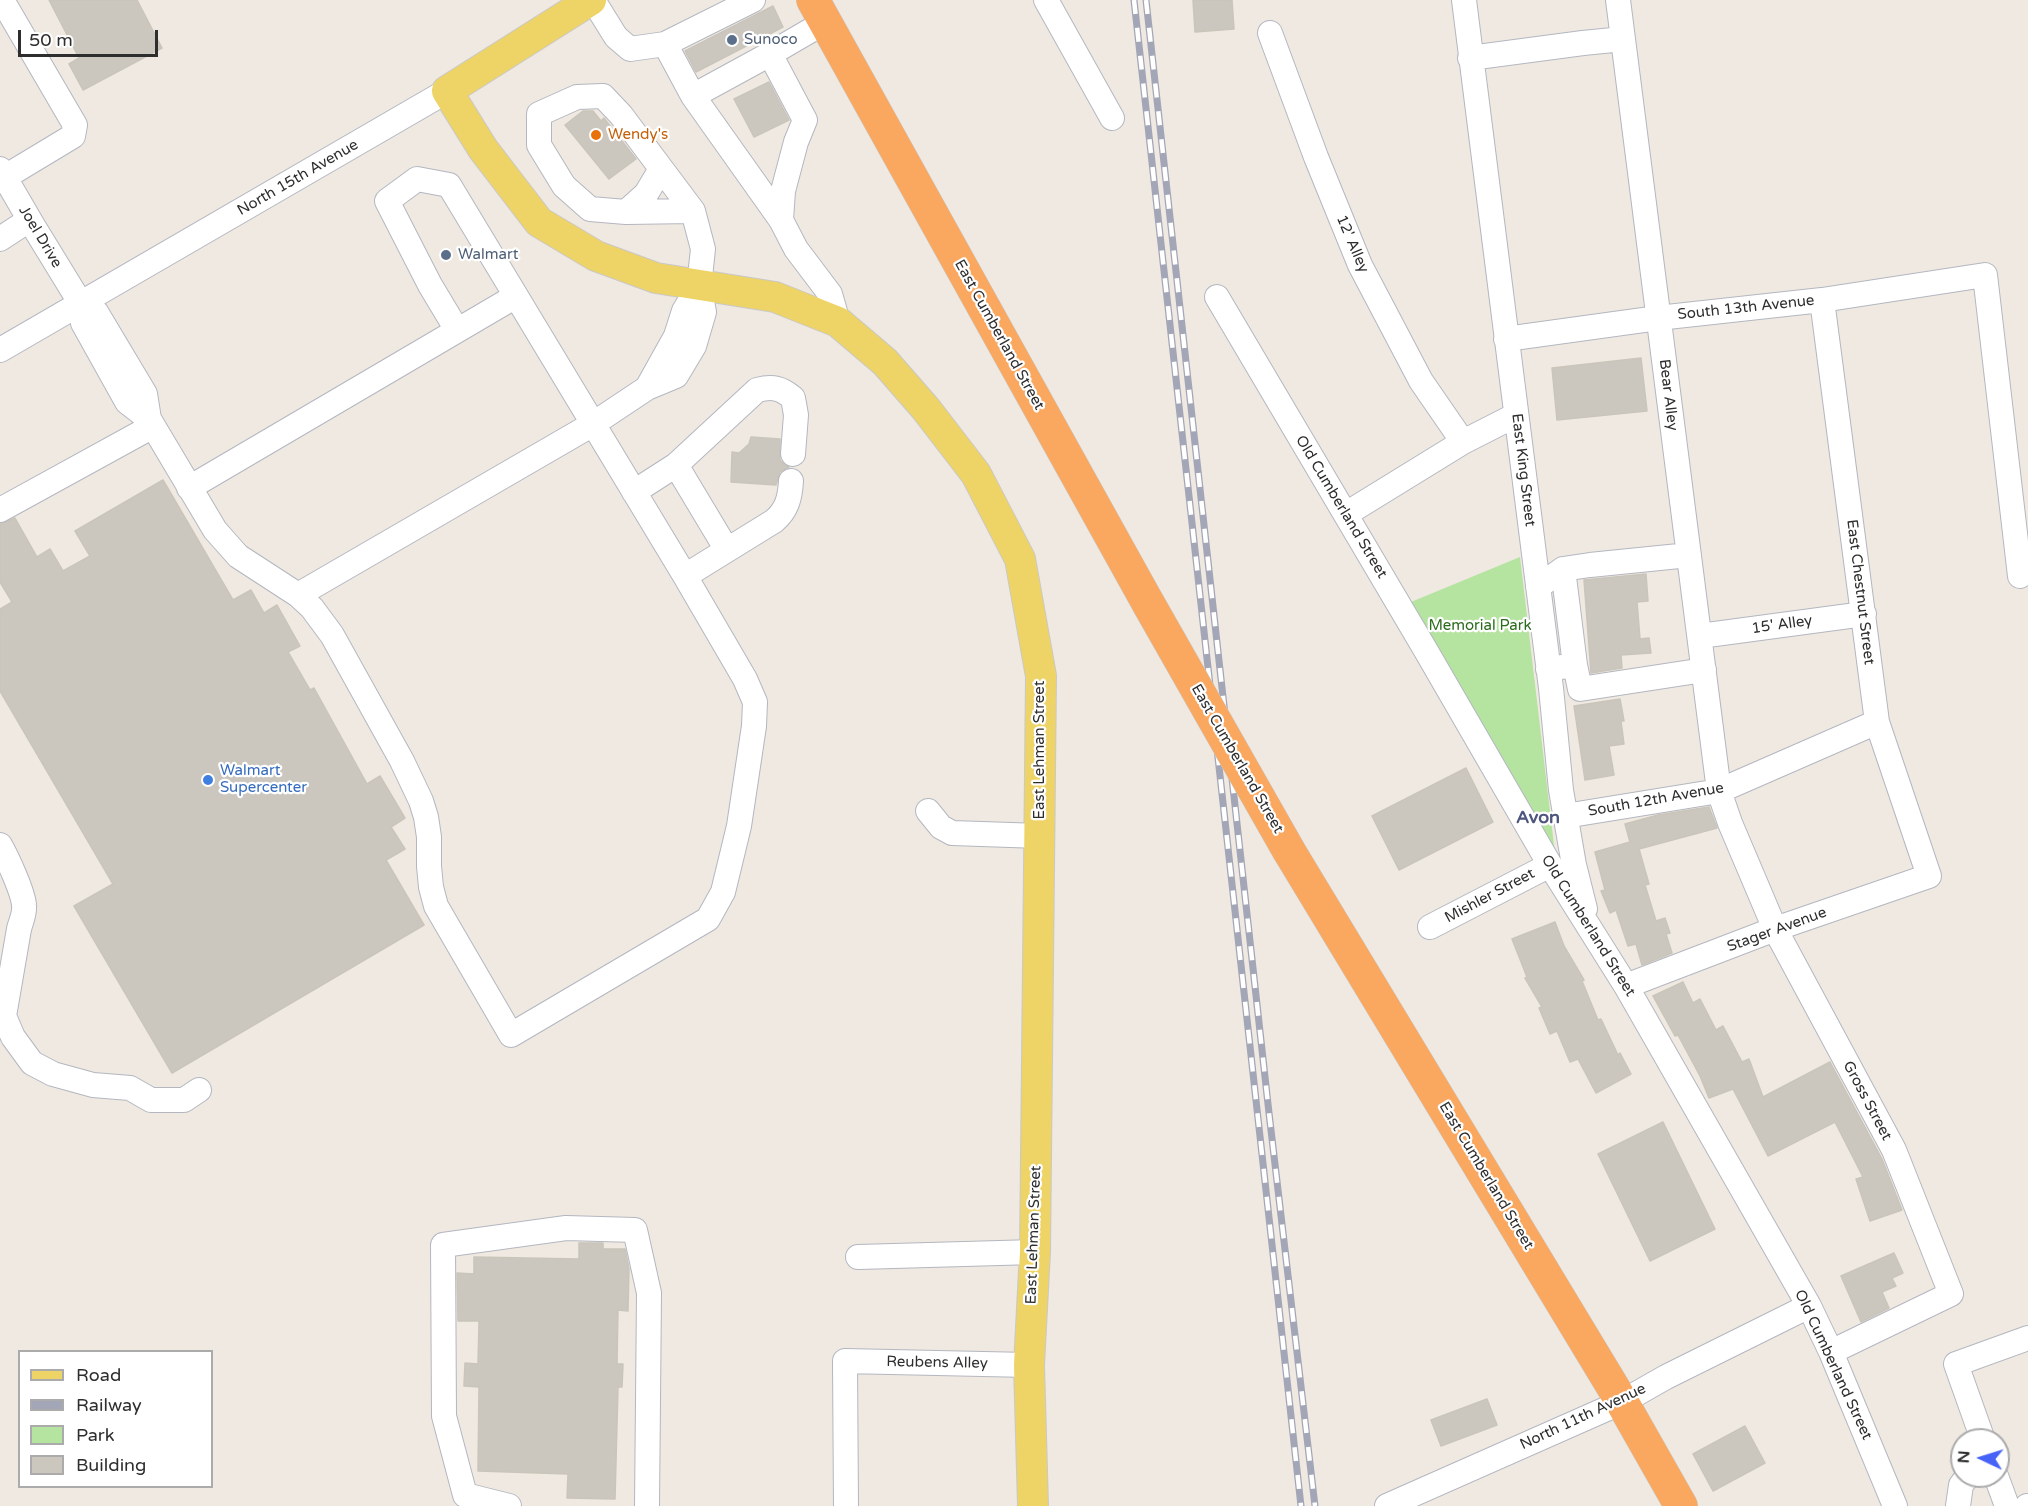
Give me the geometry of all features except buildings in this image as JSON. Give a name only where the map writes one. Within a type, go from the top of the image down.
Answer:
[{"type":"highway","name":"East Cumberland Street","points":[[819,11],[1148,603],[1289,851],[1622,1402],[1681,1506]]},
{"type":"main road","name":"North 15th Avenue","points":[[447,92],[592,0]]},
{"type":"main road","name":"East Lehman Street","points":[[447,92],[483,149],[538,222],[596,256],[656,278],[776,297],[838,322],[885,362],[926,409],[976,474],[1020,559],[1041,676],[1035,1252],[1029,1365],[1033,1506]]},
{"type":"street","points":[[2,0],[75,125],[73,136],[3,173]]},
{"type":"street","points":[[592,0],[616,37],[630,48],[665,44],[753,0]]},
{"type":"street","points":[[1046,0],[1112,118]]},
{"type":"street","name":"East King Street","points":[[1464,0],[1538,587],[1561,790],[1583,903],[1595,937]]},
{"type":"street","name":"Bear Alley","points":[[1618,0],[1719,791]]},
{"type":"street","points":[[693,96],[770,54],[819,11]]},
{"type":"street","name":"12' Alley","points":[[1270,33],[1316,157],[1360,265],[1421,381],[1464,442]]},
{"type":"street","points":[[1470,58],[1623,39]]},
{"type":"street","points":[[665,44],[693,96],[781,220],[796,249],[830,294],[838,322]]},
{"type":"street","points":[[770,54],[805,120],[796,142],[783,191],[781,220]]},
{"type":"street","name":"North 15th Avenue","points":[[0,350],[447,92]]},
{"type":"street","points":[[297,595],[593,424],[647,388],[676,376],[694,346],[704,312],[699,286],[704,249],[693,211],[621,115],[603,96],[577,97],[539,114],[539,145],[564,186],[590,209],[626,212],[693,211]]},
{"type":"street","points":[[626,212],[646,194],[661,169]]},
{"type":"street","name":"Joel Drive","points":[[3,173],[81,304],[83,323],[127,402],[151,422],[214,530],[238,556],[297,595],[312,608],[332,635],[402,761],[420,801],[426,817],[431,887],[436,906],[511,1035],[708,919],[723,892],[740,815],[754,726],[755,702],[745,680],[685,576]]},
{"type":"street","points":[[457,330],[430,285],[387,201],[417,179],[449,185],[685,576],[782,514],[788,504],[791,481]]},
{"type":"street","points":[[0,239],[29,220]]},
{"type":"street","name":"South 13th Avenue","points":[[1506,339],[1658,318],[1822,300],[1985,275],[2020,576]]},
{"type":"street","points":[[189,488],[516,296]]},
{"type":"street","name":"Old Cumberland Street","points":[[1218,297],[1550,865],[1626,986],[1809,1306],[1831,1352],[1895,1506]]},
{"type":"street","name":"East Chestnut Street","points":[[1822,300],[1877,722],[1929,876]]},
{"type":"street","points":[[634,492],[676,465],[758,390],[770,386],[783,390],[793,398],[796,415],[793,454]]},
{"type":"street","points":[[1346,514],[1464,442],[1516,415]]},
{"type":"street","points":[[0,510],[151,422]]},
{"type":"street","points":[[676,465],[727,550]]},
{"type":"street","points":[[1538,587],[1563,569],[1689,555]]},
{"type":"street","points":[[1563,569],[1575,665],[1581,689],[1704,670]]},
{"type":"street","name":"15' Alley","points":[[1700,636],[1864,614]]},
{"type":"street","points":[[1548,669],[1575,665]]},
{"type":"street","name":"South 12th Avenue","points":[[1565,816],[1719,791],[1877,722]]},
{"type":"street","name":"Gross Street","points":[[1719,791],[1730,823],[1775,929],[1894,1150],[1951,1294],[1831,1352]]},
{"type":"street","points":[[928,811],[941,827],[952,832],[998,836],[1040,836]]},
{"type":"street","points":[[0,845],[6,854],[24,903],[3,1016],[32,1063],[53,1074],[93,1085],[130,1088],[151,1100],[184,1100],[199,1090]]},
{"type":"street","name":"Mishler Street","points":[[1430,927],[1550,865]]},
{"type":"street","name":"Stager Avenue","points":[[1626,986],[1775,929],[1929,876]]},
{"type":"street","points":[[509,1506],[465,1495],[444,1416],[443,1245],[566,1228],[634,1230],[649,1293],[647,1506]]},
{"type":"street","points":[[858,1257],[1035,1252]]},
{"type":"street","name":"North 11th Avenue","points":[[1387,1506],[1622,1402],[1666,1377],[1809,1306]]},
{"type":"street","points":[[1979,1428],[1956,1364],[2028,1338]]},
{"type":"street","name":"Reubens Alley","points":[[846,1506],[845,1361],[1029,1365]]},
{"type":"street","points":[[1958,1506],[1961,1488]]},
{"type":"street","points":[[2000,1488],[2007,1506]]},
{"type":"green space","name":"Memorial Park","points":[[1520,557],[1555,854],[1411,602]]},
{"type":"railway","points":[[1134,0],[1301,1506]]},
{"type":"railway","points":[[1146,0],[1269,1113],[1315,1506]]},
{"type":"place","name":"Sunoco","points":[[732,40]]},
{"type":"place","name":"Wendy's","points":[[596,135]]},
{"type":"place","name":"Walmart","points":[[446,255]]},
{"type":"place","name":"Walmart Supercenter","points":[[208,780]]},
{"type":"district","name":"Avon","points":[[1538,818]]}]
